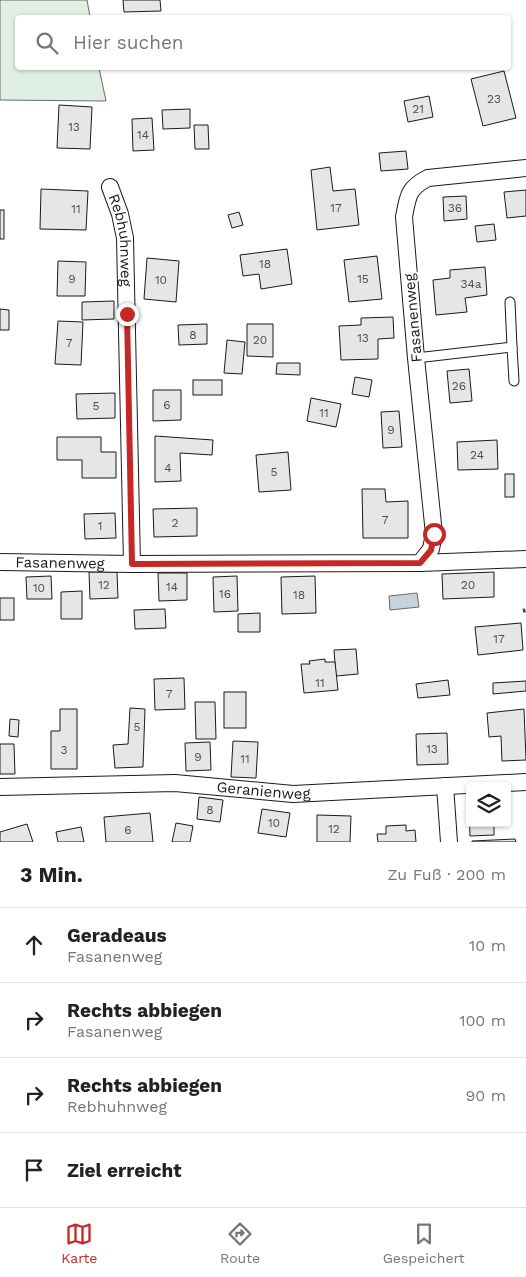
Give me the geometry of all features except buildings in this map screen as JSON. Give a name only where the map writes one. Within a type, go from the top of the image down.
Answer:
[{"type":"street","name":"Fasanenweg","points":[[420,563],[431,550],[434,534],[404,217],[408,195],[415,184],[428,178],[526,168]]},
{"type":"street","name":"Rebhuhnweg","points":[[110,187],[120,214],[125,238],[132,564]]},
{"type":"street","name":"Fasanenweg","points":[[0,562],[132,564],[420,563],[526,559]]},
{"type":"street","name":"Geranienweg","points":[[0,787],[175,783],[293,794],[526,782]]},
{"type":"street","points":[[445,786],[449,842]]},
{"type":"lane","points":[[510,302],[514,381]]},
{"type":"lane","points":[[416,358],[512,347]]},
{"type":"green space","points":[[0,0],[87,0],[90,15],[15,15],[15,70],[99,70],[106,101],[0,100]]},
{"type":"shaded area","points":[[417,593],[419,607],[390,610],[389,596]]},
{"type":"route","points":[[127,314],[132,564],[420,563],[431,550],[434,534]]}]
